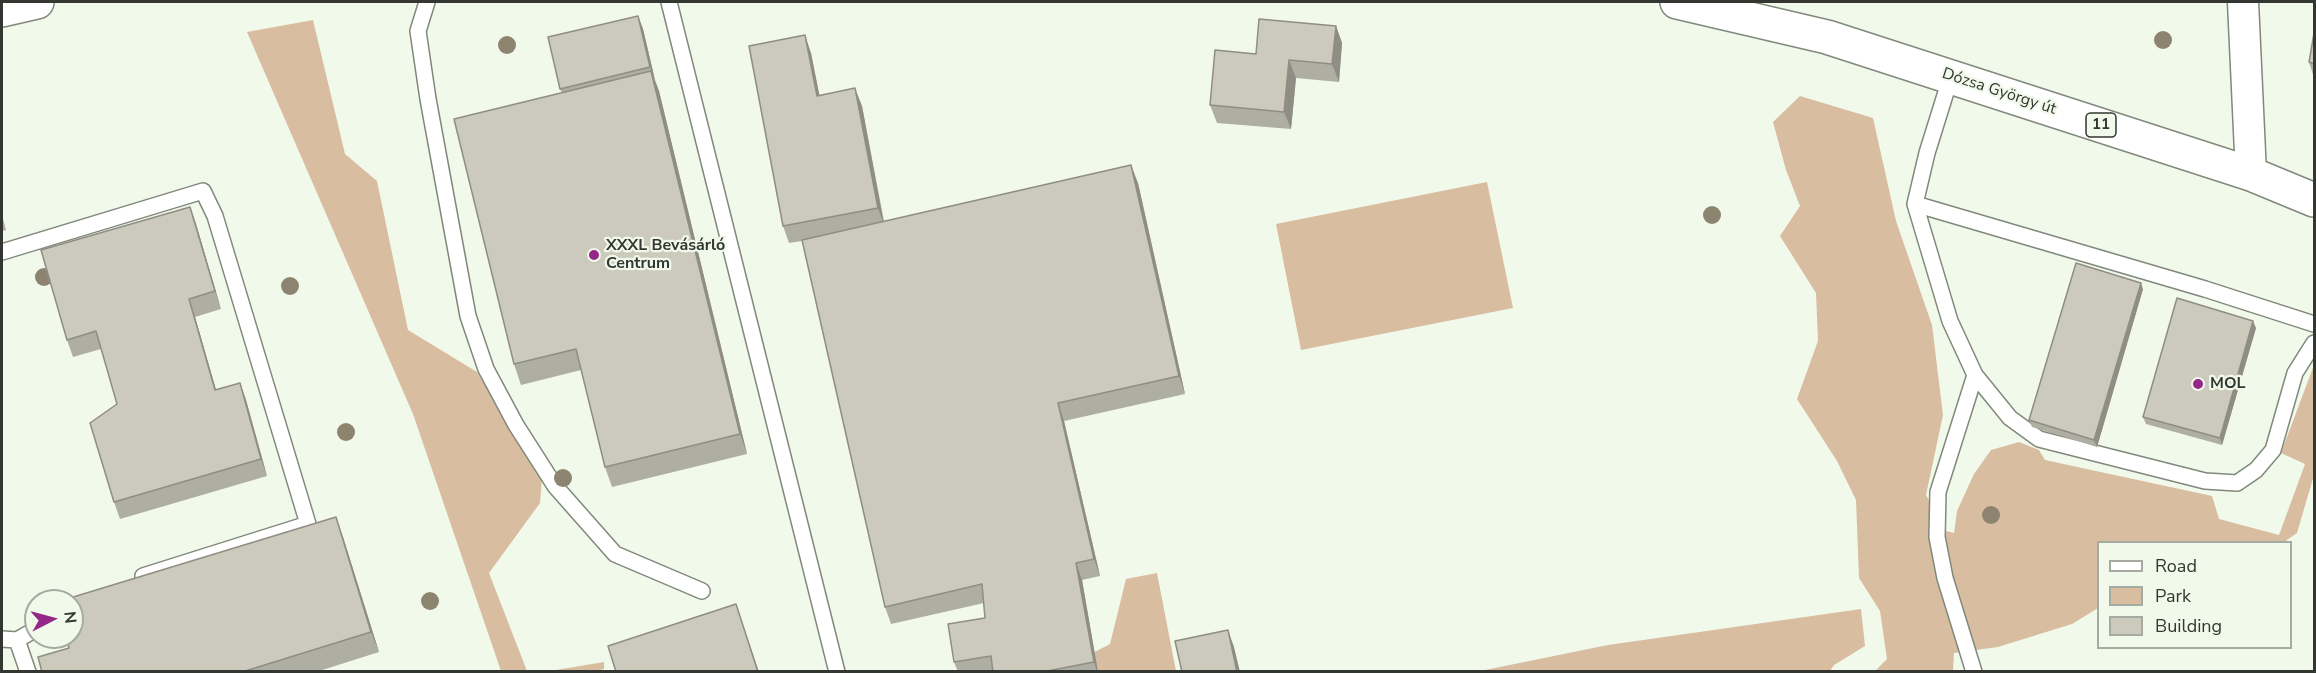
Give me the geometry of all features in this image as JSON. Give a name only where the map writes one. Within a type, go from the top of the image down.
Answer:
[{"type":"main road","points":[[2,10],[37,2]]},
{"type":"main road","name":"Dózsa György út","points":[[1677,2],[1827,37],[2251,174],[2314,200]]},
{"type":"street","points":[[2242,2],[2251,174]]},
{"type":"lane","points":[[427,2],[418,31],[428,99],[468,316],[486,369],[516,425],[555,486],[615,554],[702,591]]},
{"type":"lane","points":[[669,2],[837,672]]},
{"type":"lane","points":[[1951,76],[1927,153],[1915,204],[1950,321],[1975,375],[2010,418],[2039,439],[2205,482],[2236,483],[2256,470],[2272,450],[2295,373],[2314,343]]},
{"type":"lane","points":[[2,252],[203,191],[215,216],[308,524],[134,579]]},
{"type":"lane","points":[[1915,204],[2205,289],[2314,324]]},
{"type":"lane","points":[[1974,672],[1945,578],[1937,537],[1938,492],[1975,375]]},
{"type":"lane","points":[[2,639],[17,640],[24,636]]},
{"type":"lane","points":[[17,640],[28,672]]},
{"type":"green space","points":[[313,20],[345,154],[377,181],[408,330],[477,372],[542,478],[540,503],[489,573],[527,671],[501,671],[413,414],[247,32]]},
{"type":"green space","points":[[1800,96],[1873,118],[1896,221],[1932,325],[1943,415],[1926,495],[1946,531],[1954,533],[1957,511],[1974,474],[1991,450],[2019,442],[2039,450],[2045,460],[2212,496],[2219,519],[2279,535],[2305,464],[2281,453],[2314,365],[2314,475],[2297,533],[2285,541],[2097,541],[2097,609],[2072,624],[1998,647],[1954,653],[1953,671],[1875,671],[1887,659],[1880,611],[1859,578],[1856,500],[1837,461],[1797,399],[1818,341],[1816,293],[1780,236],[1800,206],[1786,170],[1773,122]]},
{"type":"green space","points":[[1487,182],[1513,308],[1301,350],[1276,224]]},
{"type":"green space","points":[[1157,573],[1176,671],[1056,672],[1110,644],[1126,579]]},
{"type":"green space","points":[[1861,609],[1865,646],[1834,665],[1830,671],[1480,671],[1608,645]]},
{"type":"green space","points":[[604,662],[604,669],[597,671],[550,671]]},
{"type":"building","points":[[638,16],[650,67],[560,89],[548,37]]},
{"type":"building","points":[[1259,19],[1336,26],[1332,64],[1289,60],[1284,112],[1210,105],[1215,50],[1256,54]]},
{"type":"building","points":[[2314,33],[2314,64],[2309,62]]},
{"type":"building","points":[[805,35],[817,96],[855,88],[878,208],[783,226],[749,46]]},
{"type":"building","name":"XXXL Bevásárló Centrum","points":[[651,71],[740,434],[605,467],[576,349],[514,364],[454,119]]},
{"type":"building","points":[[1131,165],[1179,376],[1058,403],[1094,559],[1076,563],[1094,662],[1042,672],[993,672],[991,656],[954,662],[948,624],[985,618],[982,584],[885,607],[802,240]]},
{"type":"building","points":[[190,207],[215,291],[189,299],[215,390],[240,383],[261,459],[114,502],[90,423],[117,404],[96,331],[67,340],[41,250]]},
{"type":"building","points":[[2076,263],[2141,283],[2094,440],[2029,420]]},
{"type":"building","name":"MOL","points":[[2177,298],[2253,321],[2220,438],[2143,417]]},
{"type":"building","points":[[336,517],[371,632],[242,672],[42,672],[38,657],[66,649],[84,649],[84,594]]},
{"type":"building","points":[[736,604],[758,672],[616,672],[608,646]]},
{"type":"building","points":[[1228,630],[1237,672],[1182,672],[1175,641]]},
{"type":"place","name":"XXXL Bevásárló Centrum","points":[[594,255]]},
{"type":"place","name":"MOL","points":[[2198,384]]}]
